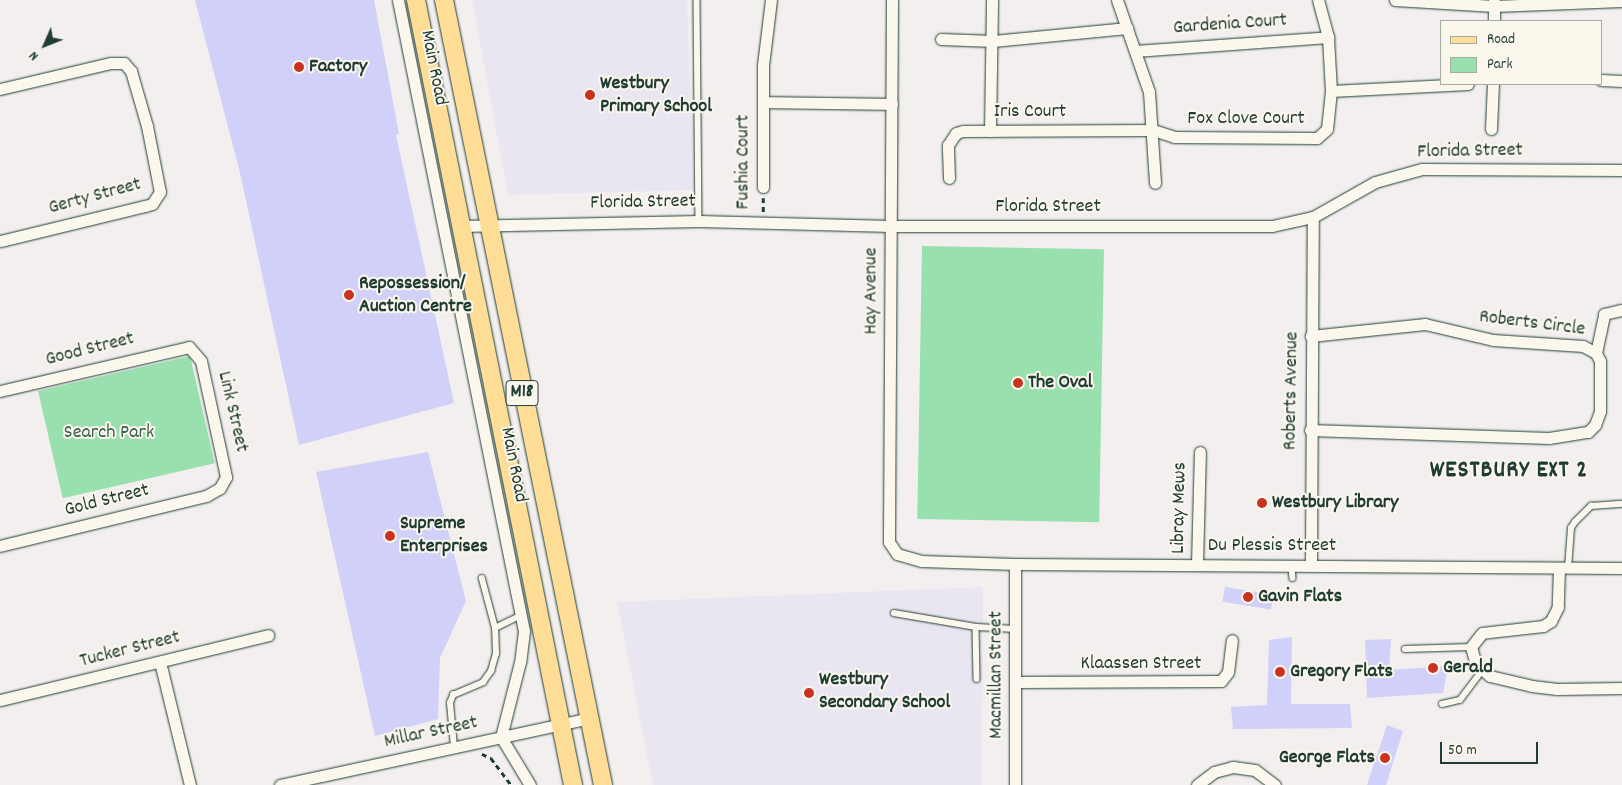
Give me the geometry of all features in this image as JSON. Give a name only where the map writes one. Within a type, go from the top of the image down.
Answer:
[{"type":"main road","name":"Main Road","points":[[416,0],[573,785]]},
{"type":"main road","name":"Main Road","points":[[444,0],[603,785]]},
{"type":"street","name":"Main Road","points":[[398,0],[522,615],[524,631],[520,662],[501,737]]},
{"type":"street","name":"Fushia Court","points":[[763,187],[762,102],[771,0]]},
{"type":"street","name":"Hay Avenue","points":[[892,0],[890,542],[897,554],[921,561]]},
{"type":"street","points":[[990,131],[993,41],[992,0]]},
{"type":"street","points":[[1117,0],[1149,92],[1155,183]]},
{"type":"street","name":"Fox Clove Court","points":[[1152,130],[1174,137],[1317,138],[1327,129],[1331,91],[1328,37],[1318,0]]},
{"type":"street","points":[[1395,0],[1494,3],[1622,1]]},
{"type":"street","points":[[1494,3],[1494,20]]},
{"type":"street","points":[[941,39],[993,41],[1127,28]]},
{"type":"street","name":"Gardenia Court","points":[[1135,51],[1328,37]]},
{"type":"street","name":"Gerty Street","points":[[0,89],[111,63],[124,63],[131,71],[147,126],[160,192],[152,204],[0,241]]},
{"type":"street","points":[[1602,80],[1622,81]]},
{"type":"street","points":[[1331,91],[1448,85]]},
{"type":"street","points":[[1491,129],[1493,85]]},
{"type":"street","points":[[762,102],[892,104]]},
{"type":"street","name":"Iris Court","points":[[949,178],[948,145],[956,133],[1152,130]]},
{"type":"street","name":"Florida Street","points":[[461,226],[699,221],[763,221],[891,226],[1253,226],[1291,224],[1313,217],[1375,182],[1422,169],[1622,170]]},
{"type":"street","name":"Roberts Avenue","points":[[1311,565],[1310,430],[1313,217]]},
{"type":"street","points":[[1596,354],[1604,314],[1622,310]]},
{"type":"street","name":"Roberts Circle","points":[[1310,430],[1549,438],[1579,436],[1595,425],[1600,411],[1600,360],[1596,354],[1571,343],[1493,340],[1425,324],[1311,336]]},
{"type":"street","name":"Good Street","points":[[0,391],[189,347]]},
{"type":"street","name":"Link Street","points":[[189,347],[201,361],[225,466],[226,477],[220,488]]},
{"type":"street","name":"Libray Mews","points":[[1197,564],[1200,452]]},
{"type":"street","name":"Gold Street","points":[[0,546],[206,496],[220,488]]},
{"type":"street","name":"Du Plessis Street","points":[[921,561],[1015,564],[1622,568]]},
{"type":"street","name":"Macmillan Street","points":[[1015,564],[1016,785]]},
{"type":"street","points":[[1564,569],[1558,606],[1551,621],[1543,626],[1482,633],[1470,647],[1476,664],[1482,671],[1512,682],[1557,689],[1622,688]]},
{"type":"street","name":"Tucker Street","points":[[0,700],[268,635]]},
{"type":"street","name":"Klaassen Street","points":[[1017,682],[1221,681],[1228,672],[1232,640]]},
{"type":"street","points":[[160,662],[190,785]]},
{"type":"street","name":"Millar Street","points":[[280,785],[590,718]]},
{"type":"street","points":[[501,737],[530,785]]},
{"type":"street","points":[[1197,785],[1222,768],[1245,766],[1266,776],[1275,785]]},
{"type":"lane","points":[[697,0],[699,221]]},
{"type":"lane","points":[[1564,569],[1571,528],[1575,522],[1591,506],[1622,504]]},
{"type":"lane","points":[[1292,565],[1294,578]]},
{"type":"lane","points":[[454,747],[450,702],[453,695],[483,682],[491,671],[496,654],[495,628],[482,579]]},
{"type":"lane","points":[[894,613],[976,627],[1016,629]]},
{"type":"lane","points":[[495,628],[522,615]]},
{"type":"lane","points":[[976,627],[978,679]]},
{"type":"lane","points":[[1405,649],[1470,647]]},
{"type":"lane","points":[[1442,704],[1460,700],[1482,671]]},
{"type":"path","name":"Fushia Court","points":[[763,187],[763,221]]},
{"type":"shaded area","name":"Westbury Primary School","points":[[472,0],[687,0],[694,190],[508,195]]},
{"type":"shaded area","name":"Westbury Secondary School","points":[[983,587],[982,785],[653,785],[617,602]]},
{"type":"green space","name":"The Oval","points":[[922,246],[1104,249],[1099,522],[917,519]]},
{"type":"green space","name":"Search Park","points":[[190,356],[215,463],[63,498],[38,391]]},
{"type":"building","points":[[195,0],[374,0],[399,134],[396,135],[454,403],[299,445],[240,173]]},
{"type":"building","name":"Supreme Enterprises","points":[[428,452],[466,601],[440,658],[438,719],[375,736],[316,472]]},
{"type":"building","name":"Gavin Flats","points":[[1225,587],[1273,595],[1271,609],[1223,602]]},
{"type":"building","name":"Gregory Flats","points":[[1292,637],[1291,704],[1350,704],[1352,728],[1233,729],[1231,707],[1267,705],[1269,640]]},
{"type":"building","name":"Gerald","points":[[1391,639],[1389,670],[1448,666],[1443,693],[1367,698],[1365,640]]},
{"type":"building","name":"George Flats","points":[[1387,725],[1403,731],[1386,785],[1367,785]]},
{"type":"place","name":"Factory","points":[[299,67]]},
{"type":"place","name":"Westbury Primary School","points":[[590,95]]},
{"type":"place","name":"Repossession/ Auction Centre","points":[[349,295]]},
{"type":"place","name":"The Oval","points":[[1018,383]]},
{"type":"place","name":"Westbury Library","points":[[1262,503]]},
{"type":"place","name":"Supreme Enterprises","points":[[390,536]]},
{"type":"place","name":"Gavin Flats","points":[[1248,597]]},
{"type":"place","name":"Gerald","points":[[1433,668]]},
{"type":"place","name":"Gregory Flats","points":[[1280,672]]},
{"type":"place","name":"Westbury Secondary School","points":[[809,693]]},
{"type":"place","name":"George Flats","points":[[1385,758]]},
{"type":"district","name":"WESTBURY EXT 2","points":[[1509,471]]}]
